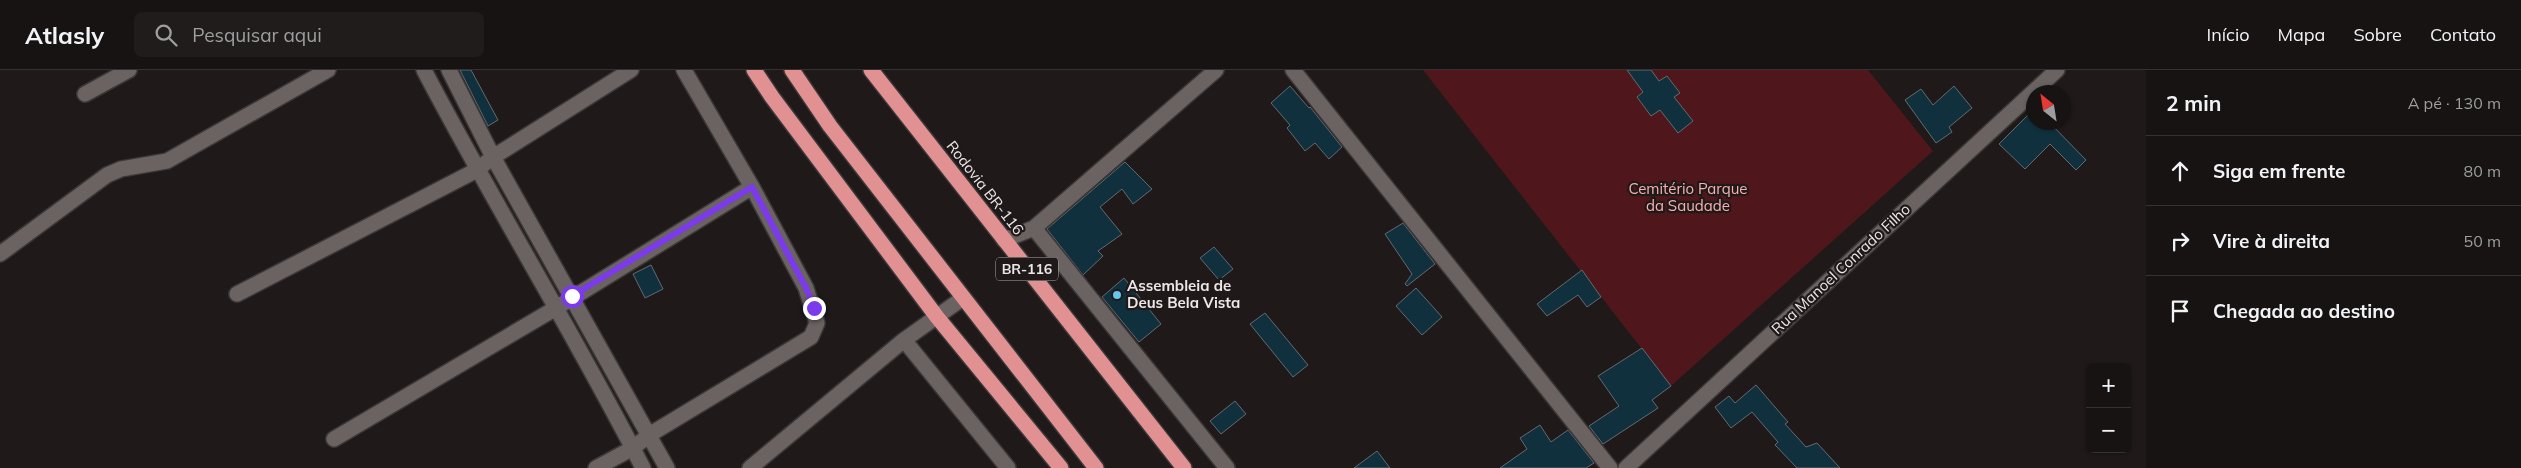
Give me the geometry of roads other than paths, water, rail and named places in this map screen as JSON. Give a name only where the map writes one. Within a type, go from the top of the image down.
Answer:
[{"type":"highway","points":[[754,70],[772,97],[937,317],[1062,468]]},
{"type":"highway","points":[[792,70],[830,126],[1096,468]]},
{"type":"highway","name":"Rodovia BR-116","points":[[871,70],[1184,468]]},
{"type":"street","points":[[85,94],[129,70]]},
{"type":"street","points":[[0,254],[107,175],[122,169],[167,161],[328,70]]},
{"type":"street","points":[[424,70],[477,170],[556,308],[643,468]]},
{"type":"street","points":[[449,70],[494,157],[667,468]]},
{"type":"street","points":[[236,294],[477,170],[494,157],[631,70]]},
{"type":"street","points":[[596,468],[633,448],[650,435],[811,338],[816,330],[816,314],[806,288],[752,187],[684,70]]},
{"type":"street","points":[[1004,240],[1034,228],[1216,70]]},
{"type":"street","points":[[1293,70],[1610,468]]},
{"type":"street","name":"Rua Manoel Conrado Filho","points":[[1626,468],[2057,70]]},
{"type":"street","points":[[334,439],[556,308],[572,296],[752,187]]},
{"type":"street","points":[[1034,228],[1228,468]]},
{"type":"street","points":[[750,468],[904,340],[963,298]]},
{"type":"street","points":[[904,340],[1000,465]]},
{"type":"place","name":"Assembleia de Deus Bela Vista","points":[[1117,295]]},
{"type":"park label","name":"Cemitério Parque da Saudade","points":[[1688,198]]}]
